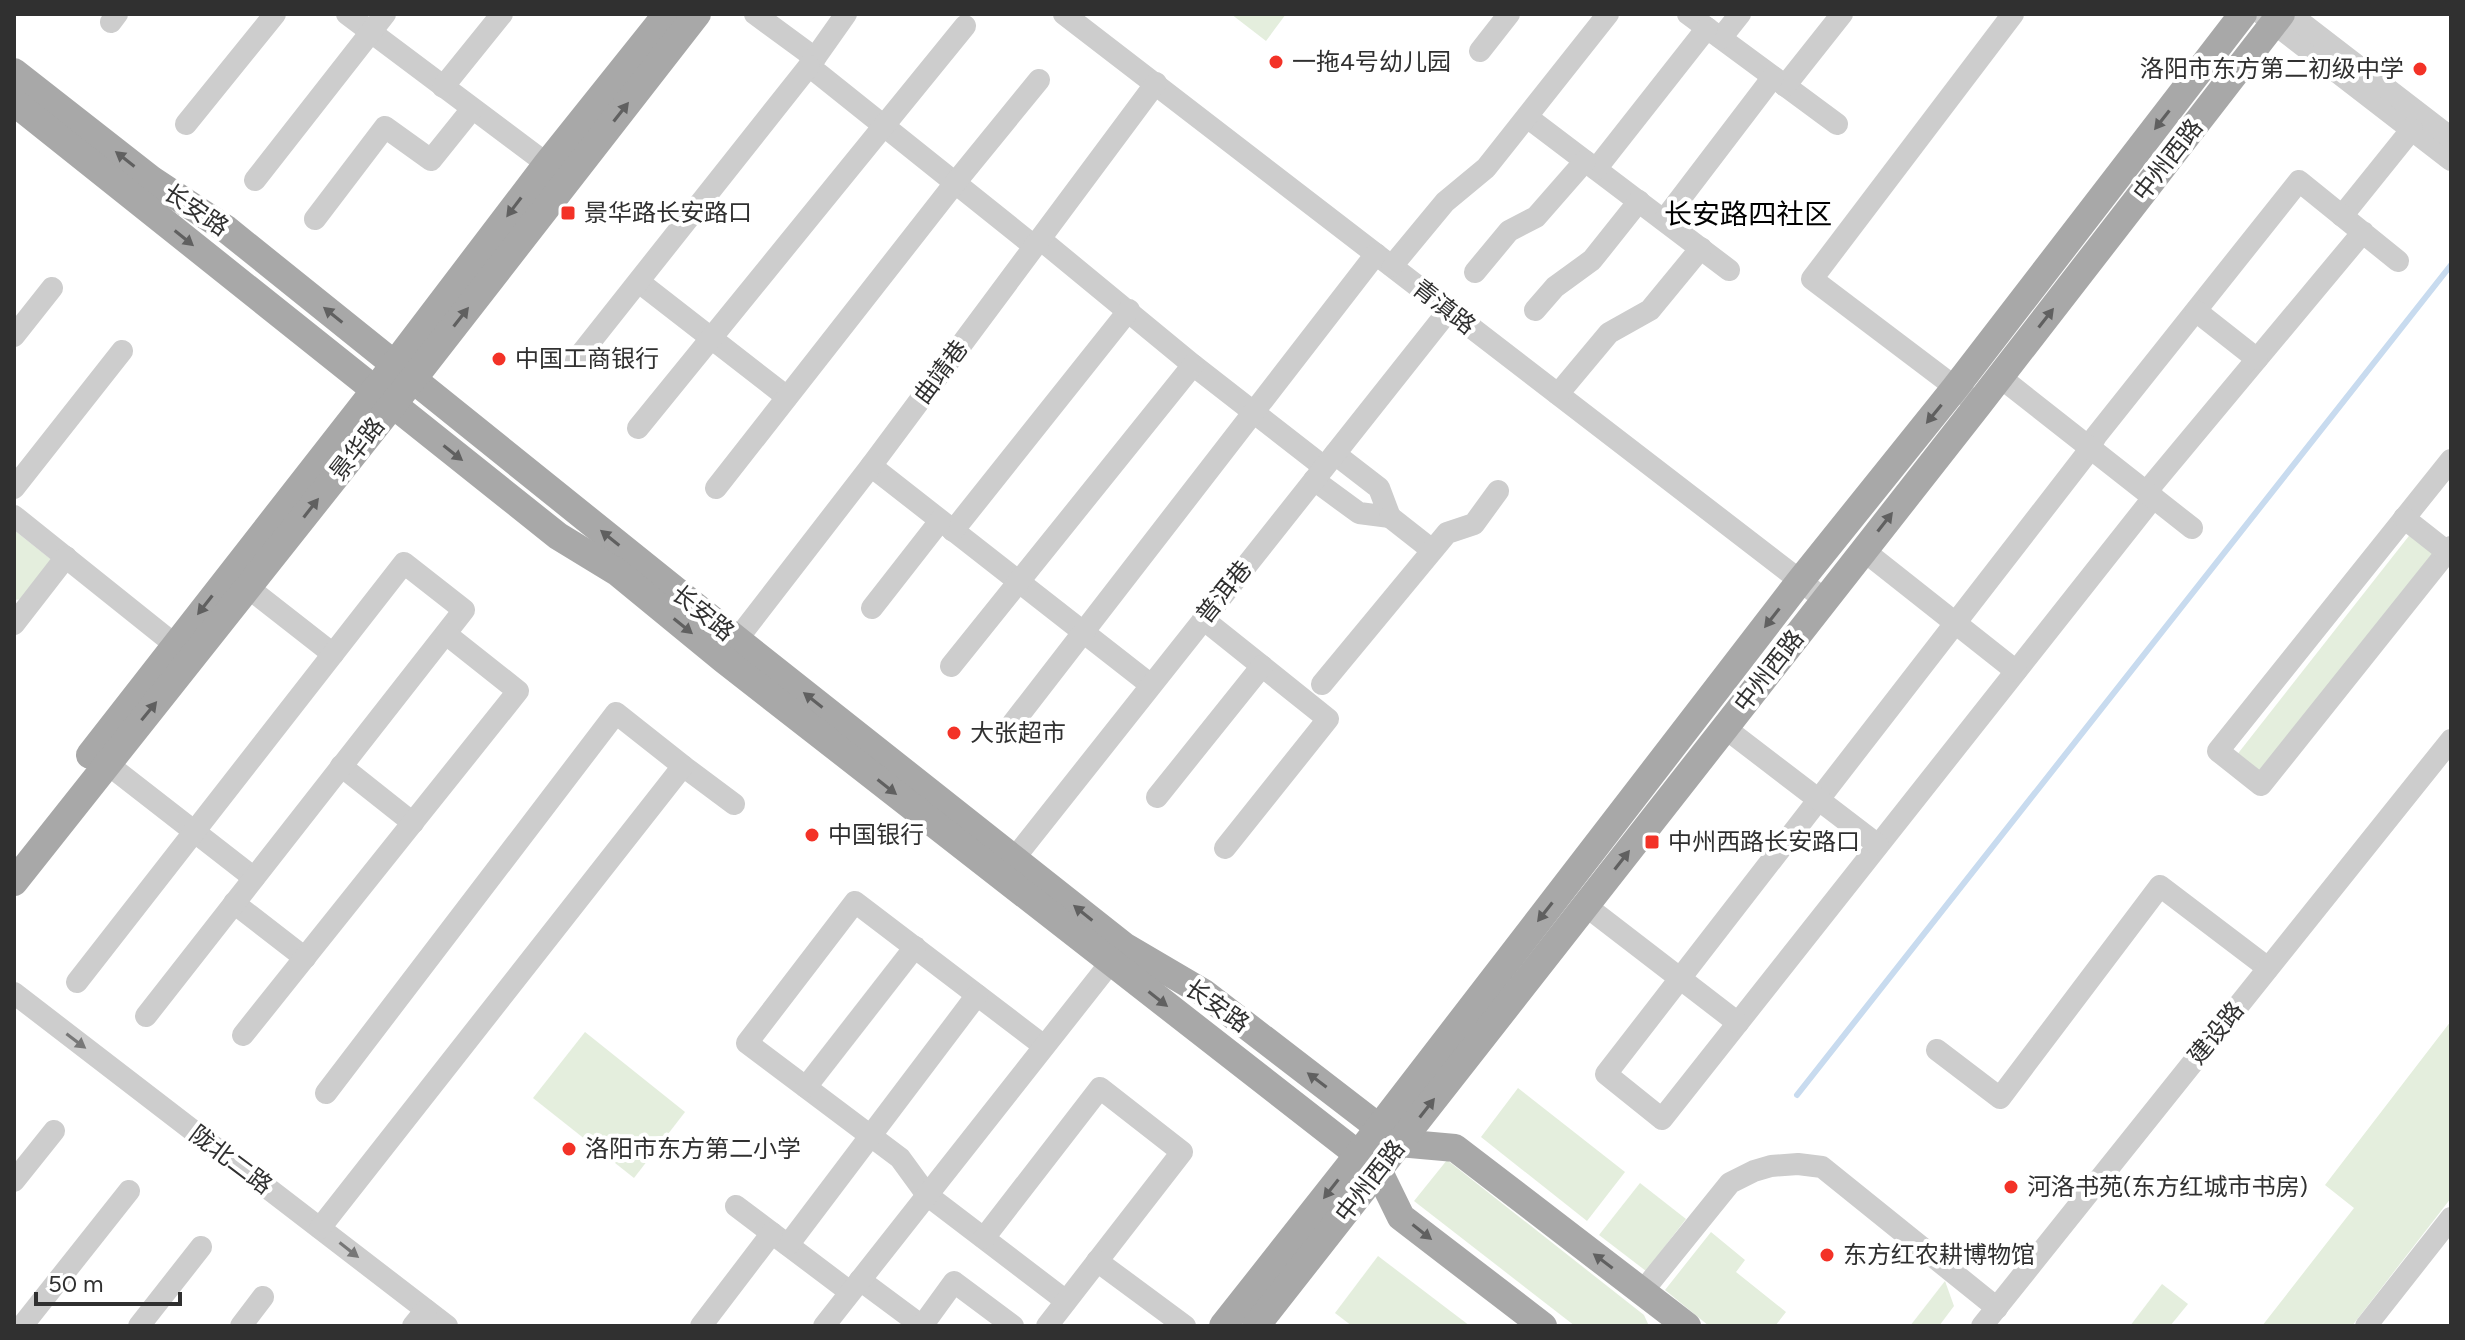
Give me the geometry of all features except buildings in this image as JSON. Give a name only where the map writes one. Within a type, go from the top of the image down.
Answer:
[{"type":"main road","name":"景华路","points":[[404,371],[547,164],[667,14]]},
{"type":"main road","name":"景华路","points":[[14,852],[100,757],[383,397],[697,14]]},
{"type":"main road","name":"中州西路","points":[[1256,1326],[1368,1162],[1800,581],[1955,388],[2243,14]]},
{"type":"main road","name":"中州西路","points":[[1389,1135],[1586,906],[2000,377],[2277,16]]},
{"type":"main road","name":"长安路","points":[[14,72],[152,180],[226,229],[404,371],[729,649],[1007,866],[1124,946],[1204,993],[1389,1135]]},
{"type":"main road","name":"长安路","points":[[14,102],[558,536],[617,572],[729,649]]},
{"type":"main road","name":"景华路","points":[[14,882],[174,644],[239,581]]},
{"type":"main road","name":"长安路","points":[[1007,866],[1111,962],[1368,1162]]},
{"type":"main road","points":[[1389,1135],[1455,1148],[1687,1326]]},
{"type":"main road","name":"中州西路","points":[[1223,1326],[1368,1162]]},
{"type":"main road","points":[[1368,1162],[1401,1217],[1543,1326]]},
{"type":"street","points":[[186,124],[275,14]]},
{"type":"street","points":[[347,14],[547,164]]},
{"type":"street","points":[[255,180],[385,14]]},
{"type":"street","points":[[443,87],[502,14]]},
{"type":"street","points":[[755,14],[955,183],[1129,310],[1193,365],[1324,467],[1359,513],[1390,517],[1432,550]]},
{"type":"street","points":[[576,360],[812,62],[846,14]]},
{"type":"street","points":[[1480,51],[1509,14]]},
{"type":"street","points":[[1013,723],[1254,413],[1384,260],[1486,168],[1608,14]]},
{"type":"street","points":[[1688,14],[1837,124]]},
{"type":"street","points":[[1475,272],[1509,231],[1536,217],[1591,165],[1714,33],[1740,14]]},
{"type":"street","points":[[1664,220],[1779,82],[1842,14]]},
{"type":"street","points":[[1978,405],[1812,279],[2013,14]]},
{"type":"street","points":[[2277,16],[2451,160]]},
{"type":"street","points":[[2277,16],[2451,138]]},
{"type":"street","name":"青滇路","points":[[1077,18],[1156,83],[1824,599]]},
{"type":"street","points":[[638,428],[965,26]]},
{"type":"street","points":[[716,488],[1039,80]]},
{"type":"street","name":"曲靖巷","points":[[729,649],[871,466],[1156,83]]},
{"type":"street","points":[[315,219],[385,127],[431,160],[472,109]]},
{"type":"street","points":[[1527,117],[1729,270]]},
{"type":"street","points":[[2342,216],[2412,129]]},
{"type":"street","points":[[2363,232],[2152,485],[2149,503],[1662,1119],[1606,1074],[2084,457],[2096,436],[2299,181],[2363,232],[2398,261]]},
{"type":"street","points":[[1535,310],[1555,287],[1592,260],[1639,201]]},
{"type":"street","points":[[1558,394],[1609,333],[1650,310],[1701,248]]},
{"type":"street","points":[[639,282],[787,397]]},
{"type":"street","points":[[14,336],[52,288]]},
{"type":"street","points":[[872,608],[947,526],[1129,310]]},
{"type":"street","name":"普洱巷","points":[[1007,866],[1449,310]]},
{"type":"street","points":[[2196,311],[2257,359]]},
{"type":"street","points":[[14,488],[122,351]]},
{"type":"street","points":[[951,666],[1193,365]]},
{"type":"street","points":[[2000,377],[2192,528]]},
{"type":"street","points":[[2404,518],[2450,551],[2261,785],[2218,751],[2404,518],[2451,460]]},
{"type":"street","points":[[871,466],[1151,685]]},
{"type":"street","points":[[1324,467],[1379,488],[1390,517]]},
{"type":"street","points":[[1322,684],[1447,533],[1474,524],[1498,491]]},
{"type":"street","points":[[14,516],[174,644]]},
{"type":"street","points":[[1863,550],[2016,671]]},
{"type":"street","points":[[14,624],[66,557]]},
{"type":"street","points":[[77,982],[404,563],[464,610],[146,1016]]},
{"type":"street","points":[[239,581],[333,654]]},
{"type":"street","points":[[1203,619],[1328,719],[1225,848]]},
{"type":"street","points":[[243,1035],[518,691],[446,634]]},
{"type":"street","points":[[1157,797],[1262,666]]},
{"type":"street","points":[[326,1093],[616,713],[734,804]]},
{"type":"street","points":[[1725,728],[1878,845]]},
{"type":"street","name":"建设路","points":[[1998,1317],[2268,968],[2451,740]]},
{"type":"street","points":[[100,757],[254,878]]},
{"type":"street","name":"建设路","points":[[1982,1326],[1998,1317],[2451,758]]},
{"type":"street","points":[[341,766],[413,823]]},
{"type":"street","points":[[320,1228],[683,766]]},
{"type":"street","points":[[1937,1050],[2000,1098],[2160,886],[2268,968]]},
{"type":"street","points":[[1044,1046],[855,902],[747,1043],[900,1158],[927,1195],[1066,1301]]},
{"type":"street","points":[[234,903],[305,958]]},
{"type":"street","points":[[1586,906],[1738,1023]]},
{"type":"street","points":[[806,1087],[915,947]]},
{"type":"street","points":[[824,1326],[1111,962]]},
{"type":"street","name":"陇北二路","points":[[14,993],[320,1228],[420,1318],[447,1326]]},
{"type":"street","points":[[701,1326],[871,1136],[977,995]]},
{"type":"street","points":[[984,1238],[1100,1088],[1182,1152],[1047,1326]]},
{"type":"street","points":[[14,1181],[54,1131]]},
{"type":"street","points":[[1642,1292],[1730,1183],[1771,1166],[1798,1164],[1822,1167],[1998,1317]]},
{"type":"street","points":[[22,1326],[129,1191]]},
{"type":"street","points":[[736,1206],[780,1239],[922,1326],[954,1282],[1013,1326]]},
{"type":"street","points":[[2366,1326],[2451,1218]]},
{"type":"street","points":[[139,1326],[201,1247]]},
{"type":"street","points":[[1097,1261],[1185,1326]]},
{"type":"street","points":[[241,1326],[263,1297]]},
{"type":"green space","points":[[1231,14],[1286,14],[1266,41]]},
{"type":"green space","points":[[14,530],[53,561],[25,599],[14,600]]},
{"type":"green space","points":[[2412,532],[2436,551],[2261,775],[2236,756]]},
{"type":"green space","points":[[2451,1021],[2451,1198],[2352,1326],[2262,1326],[2354,1208],[2325,1185]]},
{"type":"green space","points":[[585,1032],[685,1112],[634,1178],[533,1098]]},
{"type":"green space","points":[[1518,1088],[1625,1172],[1587,1221],[1481,1137]]},
{"type":"green space","points":[[1447,1160],[1644,1315],[1649,1326],[1575,1326],[1414,1201]]},
{"type":"green space","points":[[1640,1183],[1686,1219],[1646,1271],[1599,1235]]},
{"type":"green space","points":[[1711,1232],[1745,1260],[1736,1272],[1786,1312],[1775,1326],[1709,1326],[1665,1290]]},
{"type":"green space","points":[[1378,1256],[1470,1326],[1352,1326],[1335,1313]]},
{"type":"green space","points":[[1945,1281],[1954,1306],[1939,1326],[1910,1326]]},
{"type":"green space","points":[[2162,1284],[2188,1304],[2170,1326],[2130,1326]]},
{"type":"waterway","points":[[1797,1095],[2451,265]]},
{"type":"place","name":"一拖4号幼儿园","points":[[1276,62]]},
{"type":"place","name":"洛阳市东方第二初级中学","points":[[2420,69]]},
{"type":"place","name":"景华路长安路口","points":[[568,213]]},
{"type":"place","name":"中国工商银行","points":[[499,359]]},
{"type":"place","name":"大张超市","points":[[954,733]]},
{"type":"place","name":"中国银行","points":[[812,835]]},
{"type":"place","name":"中州西路长安路口","points":[[1652,842]]},
{"type":"place","name":"洛阳市东方第二小学","points":[[569,1149]]},
{"type":"place","name":"河洛书苑(东方红城市书房)","points":[[2011,1187]]},
{"type":"place","name":"东方红农耕博物馆","points":[[1827,1255]]},
{"type":"district","name":"长安路四社区","points":[[1748,214]]}]
